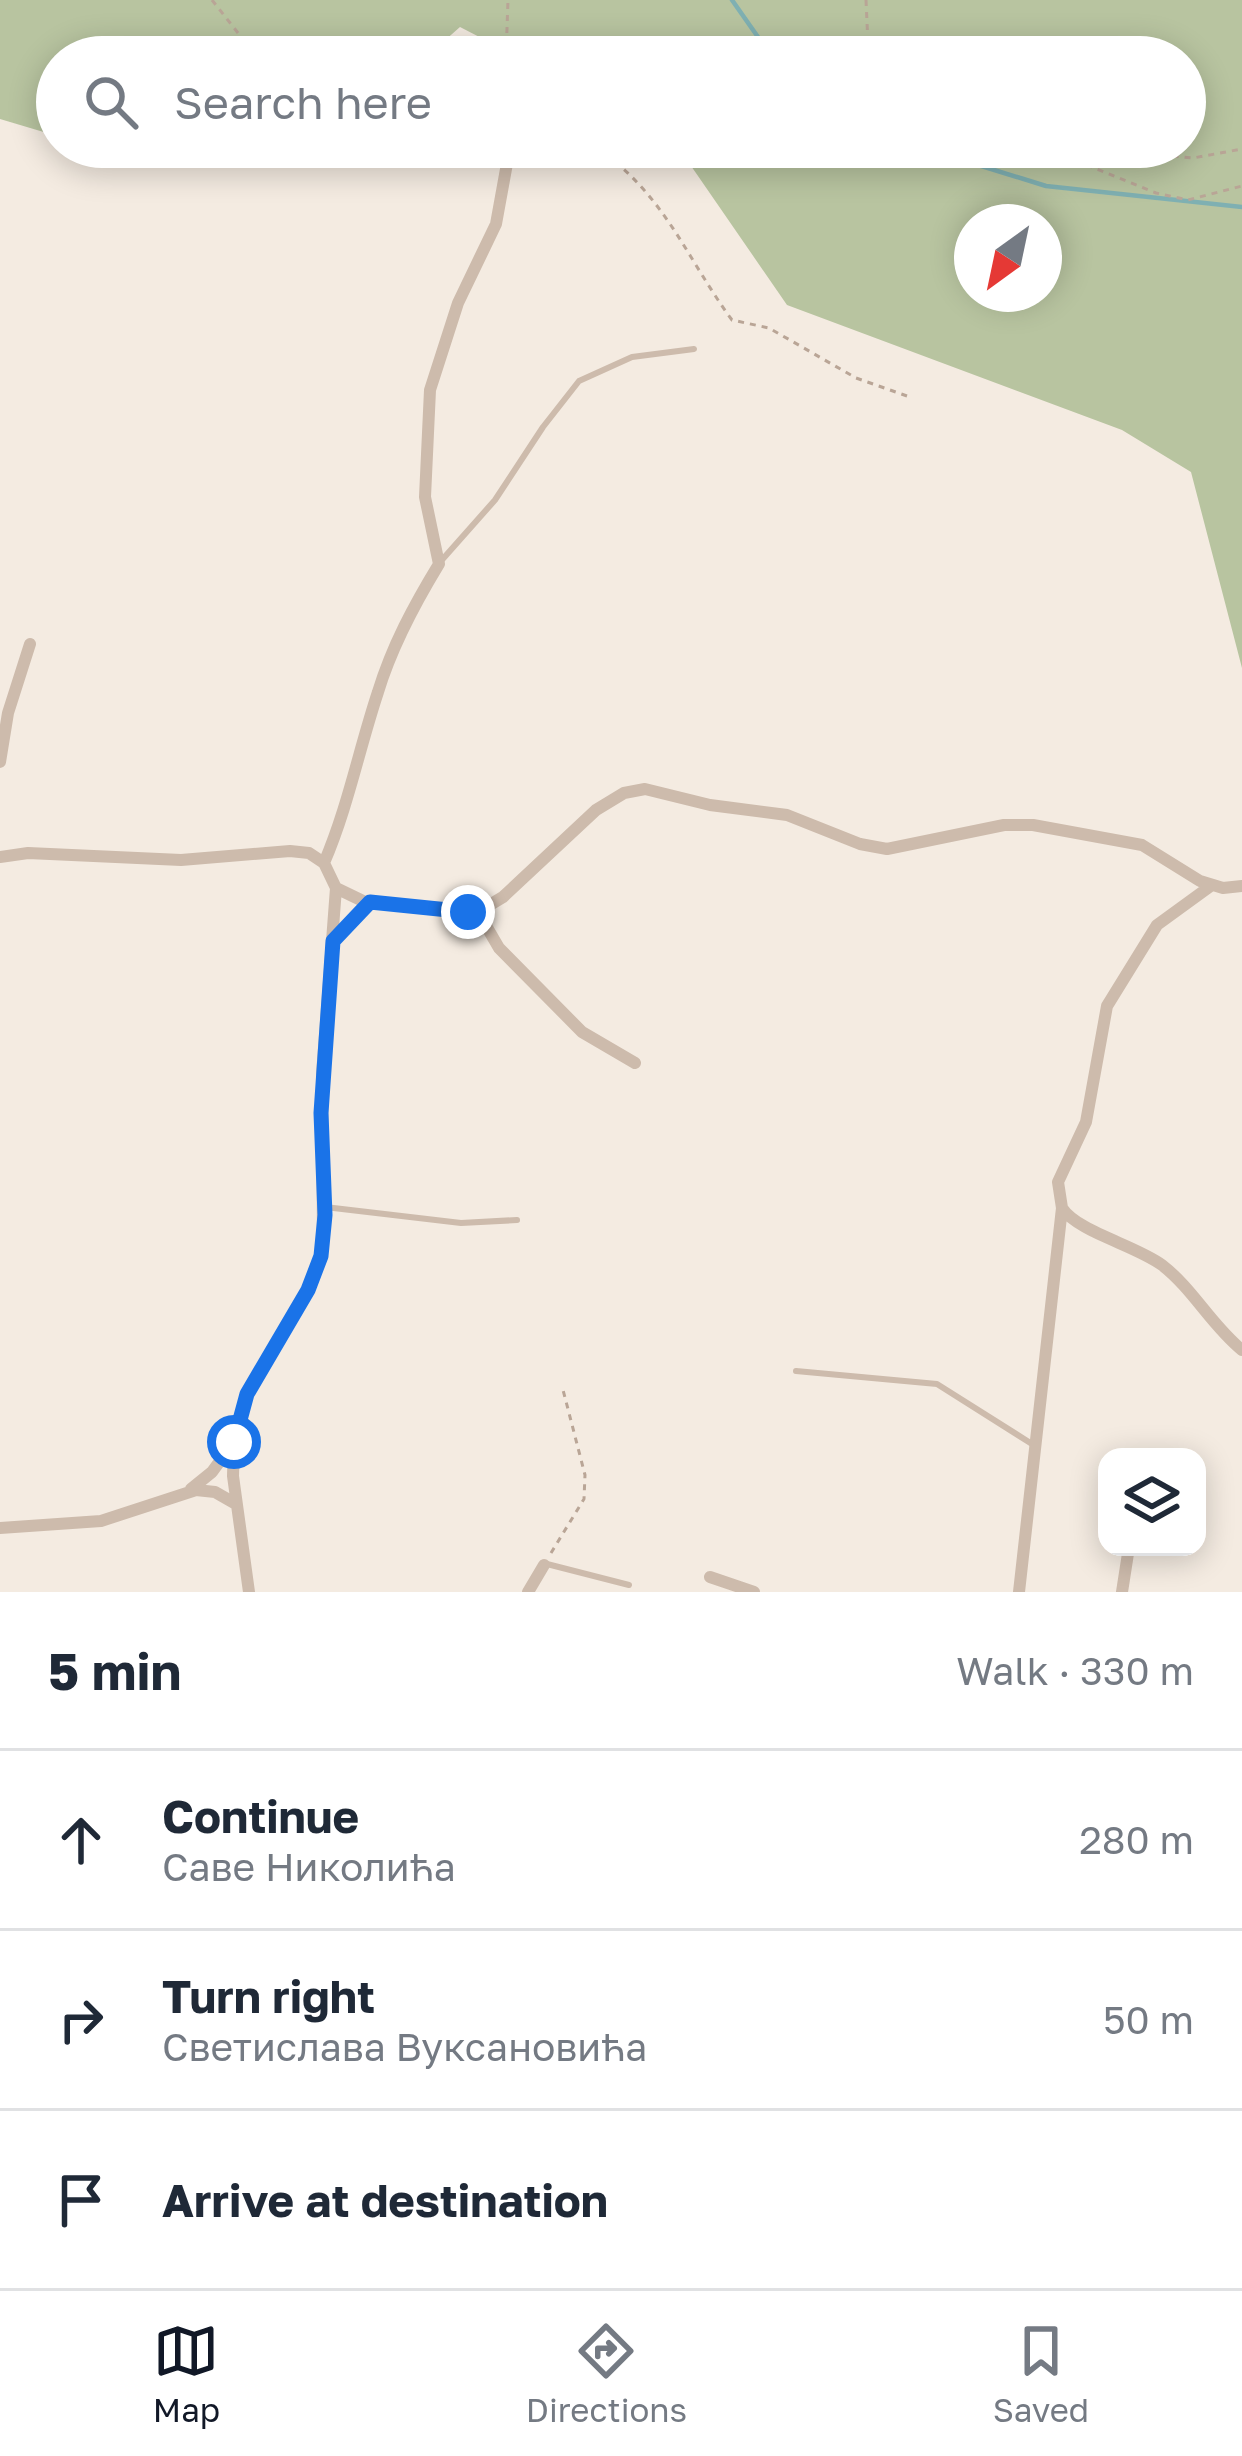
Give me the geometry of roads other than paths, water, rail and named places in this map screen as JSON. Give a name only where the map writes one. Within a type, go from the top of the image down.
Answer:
[{"type":"street","points":[[324,863],[387,668],[406,620],[439,564],[425,496],[430,390],[458,303],[496,224],[506,168]]},
{"type":"street","points":[[0,762],[8,713],[30,644]]},
{"type":"street","points":[[0,857],[28,853],[181,860],[309,853],[324,863],[336,888],[347,896],[478,911],[502,897],[596,810],[624,794],[645,789],[710,806],[787,815],[860,844],[887,849],[1004,825],[1070,832],[1142,845],[1211,885],[1242,886]]},
{"type":"street","points":[[1019,1592],[1062,1208],[1058,1182],[1086,1122],[1107,1006],[1157,925],[1211,885]]},
{"type":"street","points":[[249,1592],[236,1504],[234,1442],[247,1394],[314,1277],[322,1248],[321,1113],[336,888]]},
{"type":"street","points":[[333,941],[370,902]]},
{"type":"street","points":[[478,911],[499,948],[582,1032],[635,1063]]},
{"type":"street","points":[[1062,1208],[1074,1222],[1127,1244],[1167,1269],[1242,1350]]},
{"type":"street","points":[[188,1492],[212,1472],[234,1442]]},
{"type":"street","points":[[0,1528],[101,1521],[188,1492],[215,1492],[236,1504]]},
{"type":"street","points":[[1122,1592],[1128,1556]]},
{"type":"street","points":[[528,1592],[544,1565]]},
{"type":"street","points":[[710,1577],[754,1592]]},
{"type":"lane","points":[[439,564],[495,500],[579,382],[632,357],[694,349]]},
{"type":"lane","points":[[325,1207],[460,1222],[517,1220]]},
{"type":"lane","points":[[796,1371],[937,1384],[1034,1445]]},
{"type":"lane","points":[[544,1565],[629,1585]]},
{"type":"waterway","points":[[732,0],[757,36]]},
{"type":"waterway","points":[[988,168],[1046,186],[1242,207]]}]
